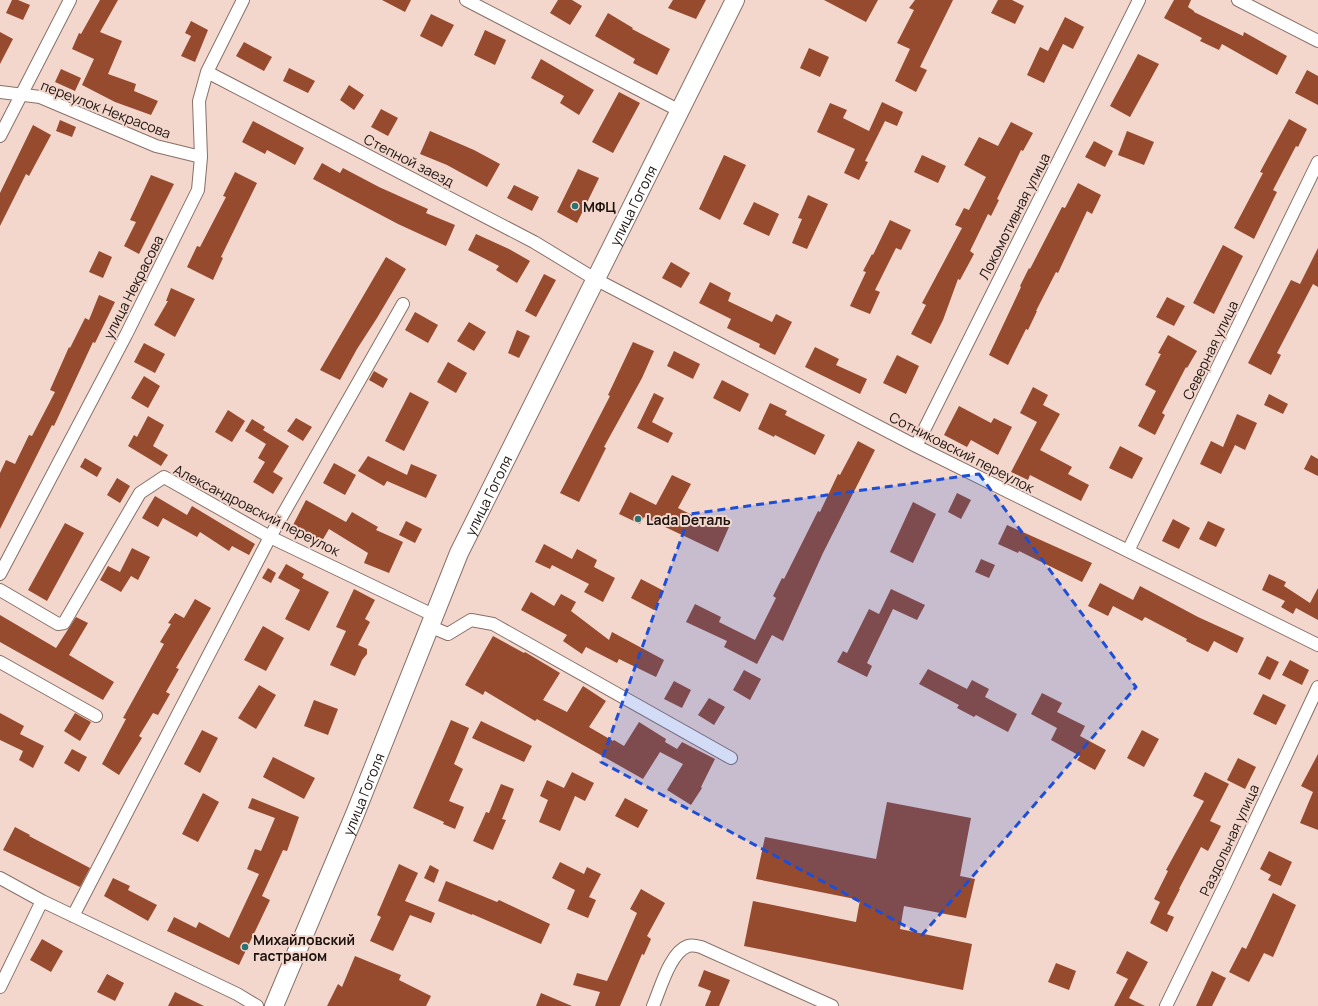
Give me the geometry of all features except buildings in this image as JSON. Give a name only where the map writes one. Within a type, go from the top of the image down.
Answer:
[{"type":"main road","name":"улица Гоголя","points":[[274,1006],[355,814],[431,620],[469,532],[735,0]]},
{"type":"street","points":[[0,136],[70,0]]},
{"type":"street","name":"улица Некрасова","points":[[0,574],[126,336],[198,190],[201,157],[199,101],[207,72],[243,0]]},
{"type":"street","points":[[466,0],[680,111]]},
{"type":"street","name":"Локомотивная улица","points":[[916,446],[1139,0]]},
{"type":"street","points":[[1238,0],[1318,41]]},
{"type":"street","name":"Степной заезд","points":[[207,72],[534,242],[595,279]]},
{"type":"street","name":"переулок Некрасова","points":[[0,92],[21,96],[40,97],[156,146],[201,157]]},
{"type":"street","name":"Северная улица","points":[[1128,551],[1318,162]]},
{"type":"street","name":"Сотниковский переулок","points":[[595,279],[916,446],[1318,645]]},
{"type":"street","points":[[73,916],[270,537],[403,304]]},
{"type":"street","name":"Александровский переулок","points":[[0,590],[58,624],[64,623],[140,493],[164,477],[270,537],[431,620],[448,634],[471,620],[493,624],[731,758]]},
{"type":"street","points":[[0,662],[96,716]]},
{"type":"street","name":"Раздольная улица","points":[[1166,1006],[1318,687]]},
{"type":"street","points":[[0,878],[42,901],[237,994],[257,1006]]},
{"type":"street","points":[[0,987],[42,901]]},
{"type":"street","points":[[653,1006],[673,960],[680,950],[689,946],[701,947],[832,1006]]},
{"type":"highlighted area","points":[[979,474],[1136,687],[922,935],[601,762],[690,514]]},
{"type":"place","name":"МФЦ","points":[[575,206]]},
{"type":"place","name":"Lada Dеталь","points":[[638,519]]},
{"type":"place","name":"Михайловский гастраном","points":[[245,947]]}]
